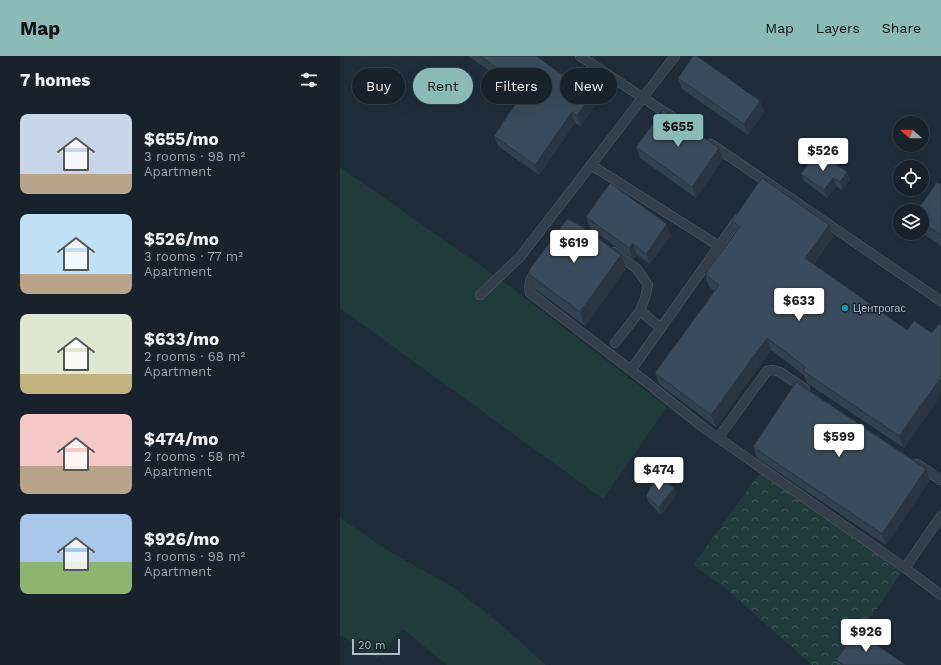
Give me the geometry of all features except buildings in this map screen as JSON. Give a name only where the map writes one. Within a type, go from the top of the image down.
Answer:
[{"type":"lane","points":[[580,56],[682,124]]},
{"type":"lane","points":[[480,295],[520,257],[675,56]]},
{"type":"lane","points":[[701,137],[941,301]]},
{"type":"lane","points":[[591,164],[719,246]]},
{"type":"lane","points":[[631,370],[742,214]]},
{"type":"lane","points":[[605,246],[637,269],[648,285],[640,311],[615,343]]},
{"type":"lane","points":[[540,264],[528,285],[530,293],[718,438],[905,568],[941,595]]},
{"type":"lane","points":[[640,311],[661,328]]},
{"type":"lane","points":[[718,438],[767,371],[773,370],[780,372],[812,393]]},
{"type":"lane","points":[[909,459],[941,480]]},
{"type":"lane","points":[[905,568],[941,516]]},
{"type":"green space","points":[[340,167],[512,288],[667,407],[603,499],[340,308]]},
{"type":"green space","points":[[760,473],[903,570],[838,665],[812,665],[724,587],[693,565]]},
{"type":"green space","points":[[340,518],[390,552],[451,586],[497,621],[546,665],[447,665],[403,629],[377,658],[340,635]]},
{"type":"place","name":"Центрогас","points":[[845,308]]}]
